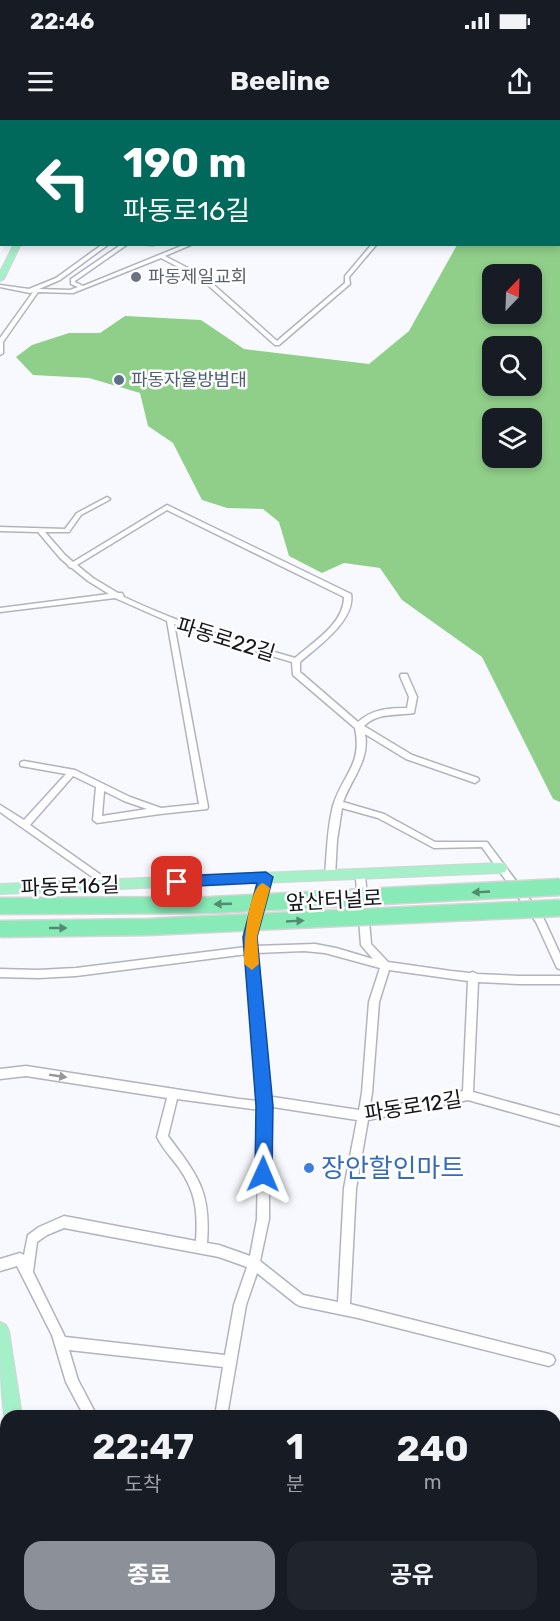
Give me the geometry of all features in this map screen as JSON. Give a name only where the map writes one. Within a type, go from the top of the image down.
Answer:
[{"type":"highway","name":"앞산터널로","points":[[0,906],[211,905],[560,887]]},
{"type":"highway","name":"앞산터널로","points":[[0,929],[160,927],[560,908]]},
{"type":"main road","points":[[0,279],[17,246]]},
{"type":"main road","points":[[330,876],[501,868]]},
{"type":"main road","name":"파동로16길","points":[[0,889],[266,877]]},
{"type":"main road","points":[[0,1331],[11,1410]]},
{"type":"street","points":[[0,353],[0,342],[35,290],[58,279],[104,246]]},
{"type":"street","points":[[82,287],[73,280],[123,246]]},
{"type":"street","points":[[0,286],[57,293],[82,287],[186,246]]},
{"type":"street","points":[[162,256],[204,278],[277,344],[348,282],[347,277],[373,246]]},
{"type":"street","points":[[0,529],[67,531],[80,514],[107,499]]},
{"type":"street","points":[[71,566],[167,507],[348,596],[346,615],[296,661]]},
{"type":"street","name":"파동로22길","points":[[40,530],[53,550],[71,566],[119,595],[170,622],[296,661],[296,673],[359,726],[409,758],[474,780]]},
{"type":"street","points":[[0,610],[119,595]]},
{"type":"street","points":[[100,786],[96,820],[204,807],[170,622]]},
{"type":"street","points":[[330,876],[338,804],[362,759],[363,740],[359,726],[368,716],[384,711],[411,711],[413,697],[404,676]]},
{"type":"street","points":[[24,764],[72,772],[161,811]]},
{"type":"street","points":[[24,826],[72,772]]},
{"type":"street","points":[[338,804],[381,816],[434,845],[484,843],[540,920],[560,965]]},
{"type":"street","points":[[0,808],[110,885]]},
{"type":"street","points":[[222,1410],[240,1305],[254,1263],[263,1219],[264,1106],[250,937],[266,877],[360,875],[366,945],[386,966]]},
{"type":"street","points":[[0,973],[86,971],[250,950],[306,947],[355,955],[386,966],[473,976],[560,980]]},
{"type":"street","points":[[344,1309],[350,1188],[363,1116],[374,1002],[386,966]]},
{"type":"street","points":[[468,1095],[473,976]]},
{"type":"street","name":"파동로12길","points":[[0,1074],[26,1071],[173,1094],[264,1106],[273,1102],[363,1116],[468,1095],[560,1121]]},
{"type":"street","points":[[173,1094],[162,1137],[196,1182],[204,1216],[201,1247]]},
{"type":"street","points":[[27,1272],[32,1239],[43,1231],[64,1222],[219,1251],[254,1263],[300,1300],[549,1360]]},
{"type":"street","points":[[0,1265],[20,1259],[61,1343],[72,1382],[88,1410]]},
{"type":"street","points":[[61,1343],[230,1362]]},
{"type":"green space","points":[[456,246],[560,246],[560,802],[553,799],[482,657],[402,600],[380,568],[344,563],[322,573],[289,556],[279,522],[263,509],[227,508],[202,500],[173,443],[148,426],[140,393],[89,378],[33,375],[16,357],[32,345],[69,333],[100,333],[125,316],[201,320],[244,349],[369,364],[409,331]]},
{"type":"slow traffic","points":[[252,964],[250,937],[263,888]]},
{"type":"place","name":"파동제일교회","points":[[136,277]]},
{"type":"place","name":"파동자율방범대","points":[[119,380]]},
{"type":"place","name":"장안할인마트","points":[[309,1168]]},
{"type":"route","points":[[177,882],[266,877],[250,937],[264,1106],[263,1174]]}]
